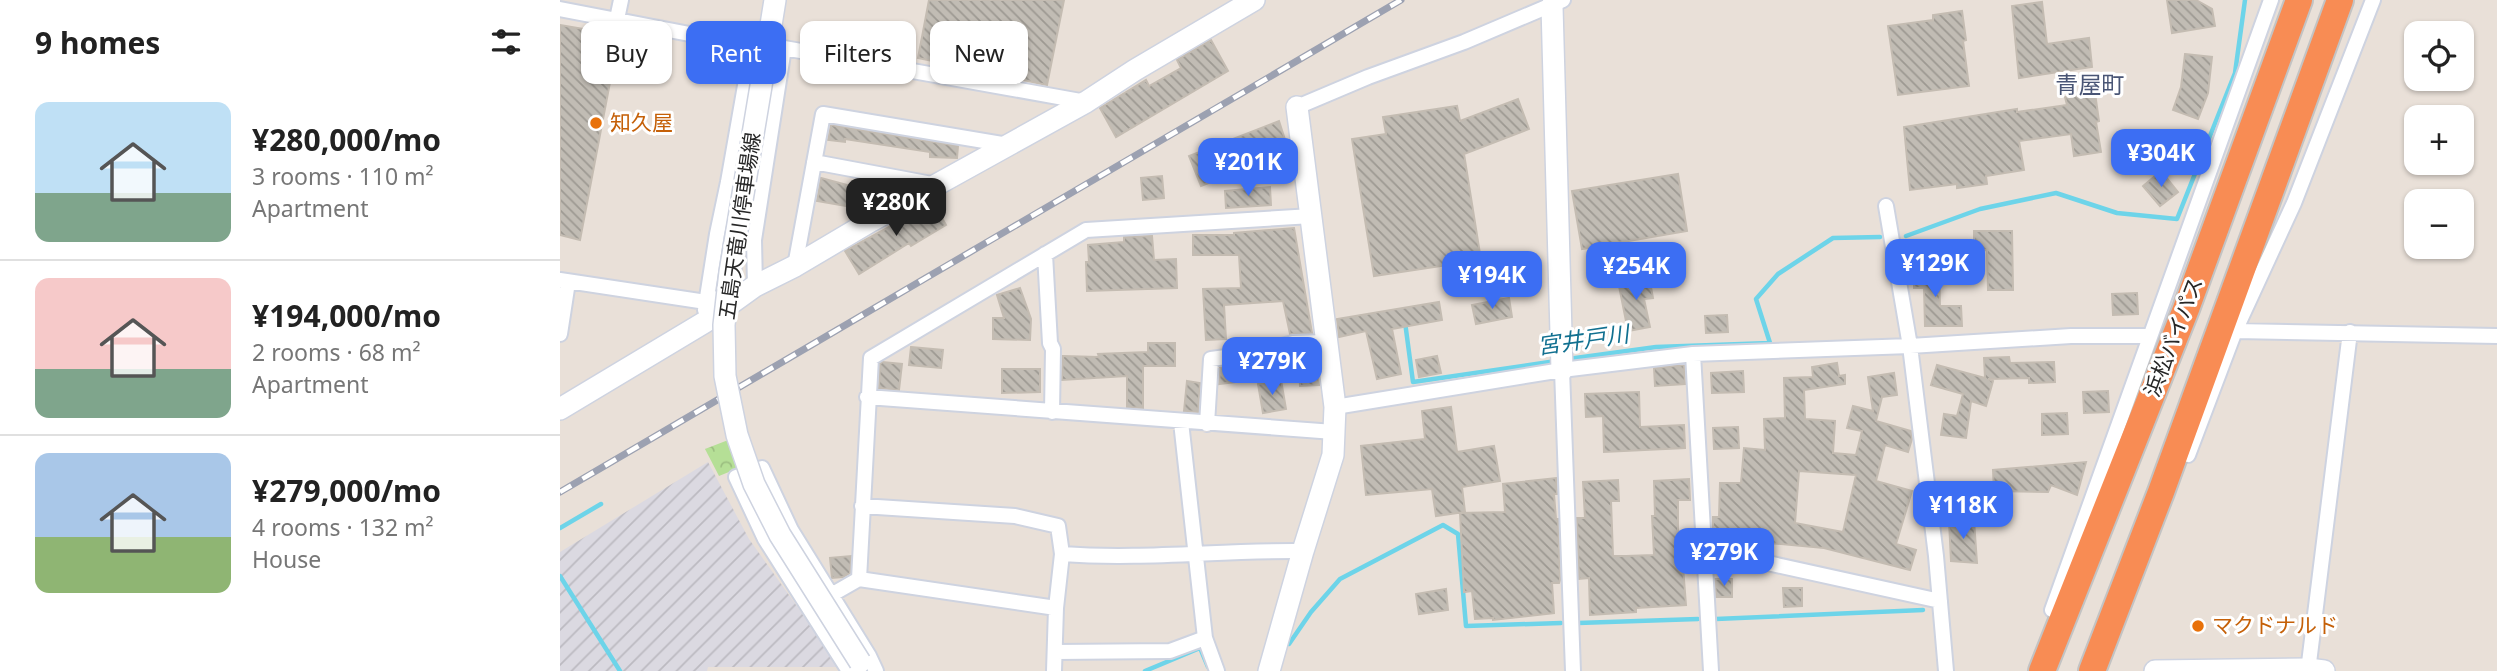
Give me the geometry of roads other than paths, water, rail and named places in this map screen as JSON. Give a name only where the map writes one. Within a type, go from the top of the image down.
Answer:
[{"type":"highway","name":"浜松バイパス","points":[[2042,671],[2186,309],[2299,0]]},
{"type":"highway","name":"浜松バイパス","points":[[2092,671],[2161,492],[2340,0]]},
{"type":"street","points":[[617,19],[621,0]]},
{"type":"street","name":"五島天竜川停車場線","points":[[772,21],[775,0]]},
{"type":"street","points":[[560,409],[705,312],[795,266],[1086,102],[1254,0]]},
{"type":"street","points":[[2030,671],[2117,435],[2149,336],[2271,0]]},
{"type":"street","points":[[2161,492],[2182,468],[2235,331],[2294,203],[2373,0]]},
{"type":"street","points":[[1269,671],[1333,455],[1335,407],[1297,107],[1557,3],[1562,365],[1573,671]]},
{"type":"street","points":[[560,9],[686,33]]},
{"type":"street","points":[[786,52],[1086,102]]},
{"type":"street","points":[[705,312],[760,84]]},
{"type":"street","name":"五島天竜川停車場線","points":[[762,84],[730,272],[724,325],[726,376],[737,435],[754,484],[780,535],[862,669]]},
{"type":"street","points":[[755,286],[754,240],[765,84]]},
{"type":"street","points":[[795,266],[823,114],[1008,145]]},
{"type":"street","points":[[814,162],[938,185]]},
{"type":"street","points":[[1886,206],[1910,346],[1946,671]]},
{"type":"street","points":[[859,579],[871,358],[1086,230],[1312,216]]},
{"type":"street","points":[[1045,254],[1050,343],[1053,349],[1052,412]]},
{"type":"street","points":[[560,334],[564,281],[705,312]]},
{"type":"street","points":[[2235,331],[2497,336]]},
{"type":"street","points":[[2155,671],[2313,670],[2350,332]]},
{"type":"street","points":[[1335,407],[1562,365],[1693,354],[1910,346],[2071,336],[2149,336]]},
{"type":"street","points":[[1207,424],[1211,359],[1256,353],[1293,343],[1327,342]]},
{"type":"street","points":[[1693,354],[1711,671]]},
{"type":"street","points":[[867,397],[1334,432]]},
{"type":"street","points":[[1181,422],[1205,638],[1217,671]]},
{"type":"street","points":[[762,468],[791,530],[869,656],[862,669],[765,538],[736,477],[762,468]]},
{"type":"street","points":[[862,506],[1015,516],[1058,526],[1062,554],[1056,608],[1054,671]]},
{"type":"street","points":[[1704,549],[1940,601]]},
{"type":"street","points":[[1062,554],[1196,555],[1303,551]]},
{"type":"street","points":[[831,595],[859,579],[1056,608]]},
{"type":"street","points":[[1055,652],[1170,651],[1205,638]]},
{"type":"waterway","name":"宮井戸川","points":[[1906,236],[1980,209],[2056,193],[2117,213],[2177,219],[2235,73],[2245,0]]},
{"type":"waterway","name":"宮井戸川","points":[[1568,359],[1656,347],[1770,343],[1756,299],[1778,274],[1833,238],[1880,237]]},
{"type":"waterway","name":"宮井戸川","points":[[1405,322],[1413,382],[1556,361]]},
{"type":"waterway","points":[[560,528],[601,504]]},
{"type":"waterway","name":"宮井戸川","points":[[1289,644],[1311,612],[1340,579],[1443,525],[1458,534],[1466,626],[1561,623]]},
{"type":"waterway","points":[[560,576],[620,671]]},
{"type":"waterway","name":"宮井戸川","points":[[1716,619],[1923,610]]},
{"type":"waterway","name":"宮井戸川","points":[[1578,623],[1698,619]]},
{"type":"waterway","name":"宮井戸川","points":[[1145,671],[1200,648],[1208,667]]},
{"type":"railway","points":[[560,492],[1401,0]]},
{"type":"place","name":"知久屋","points":[[596,123]]},
{"type":"place","name":"マクドナルド","points":[[2198,626]]},
{"type":"district","name":"青屋町","points":[[2090,85]]}]
